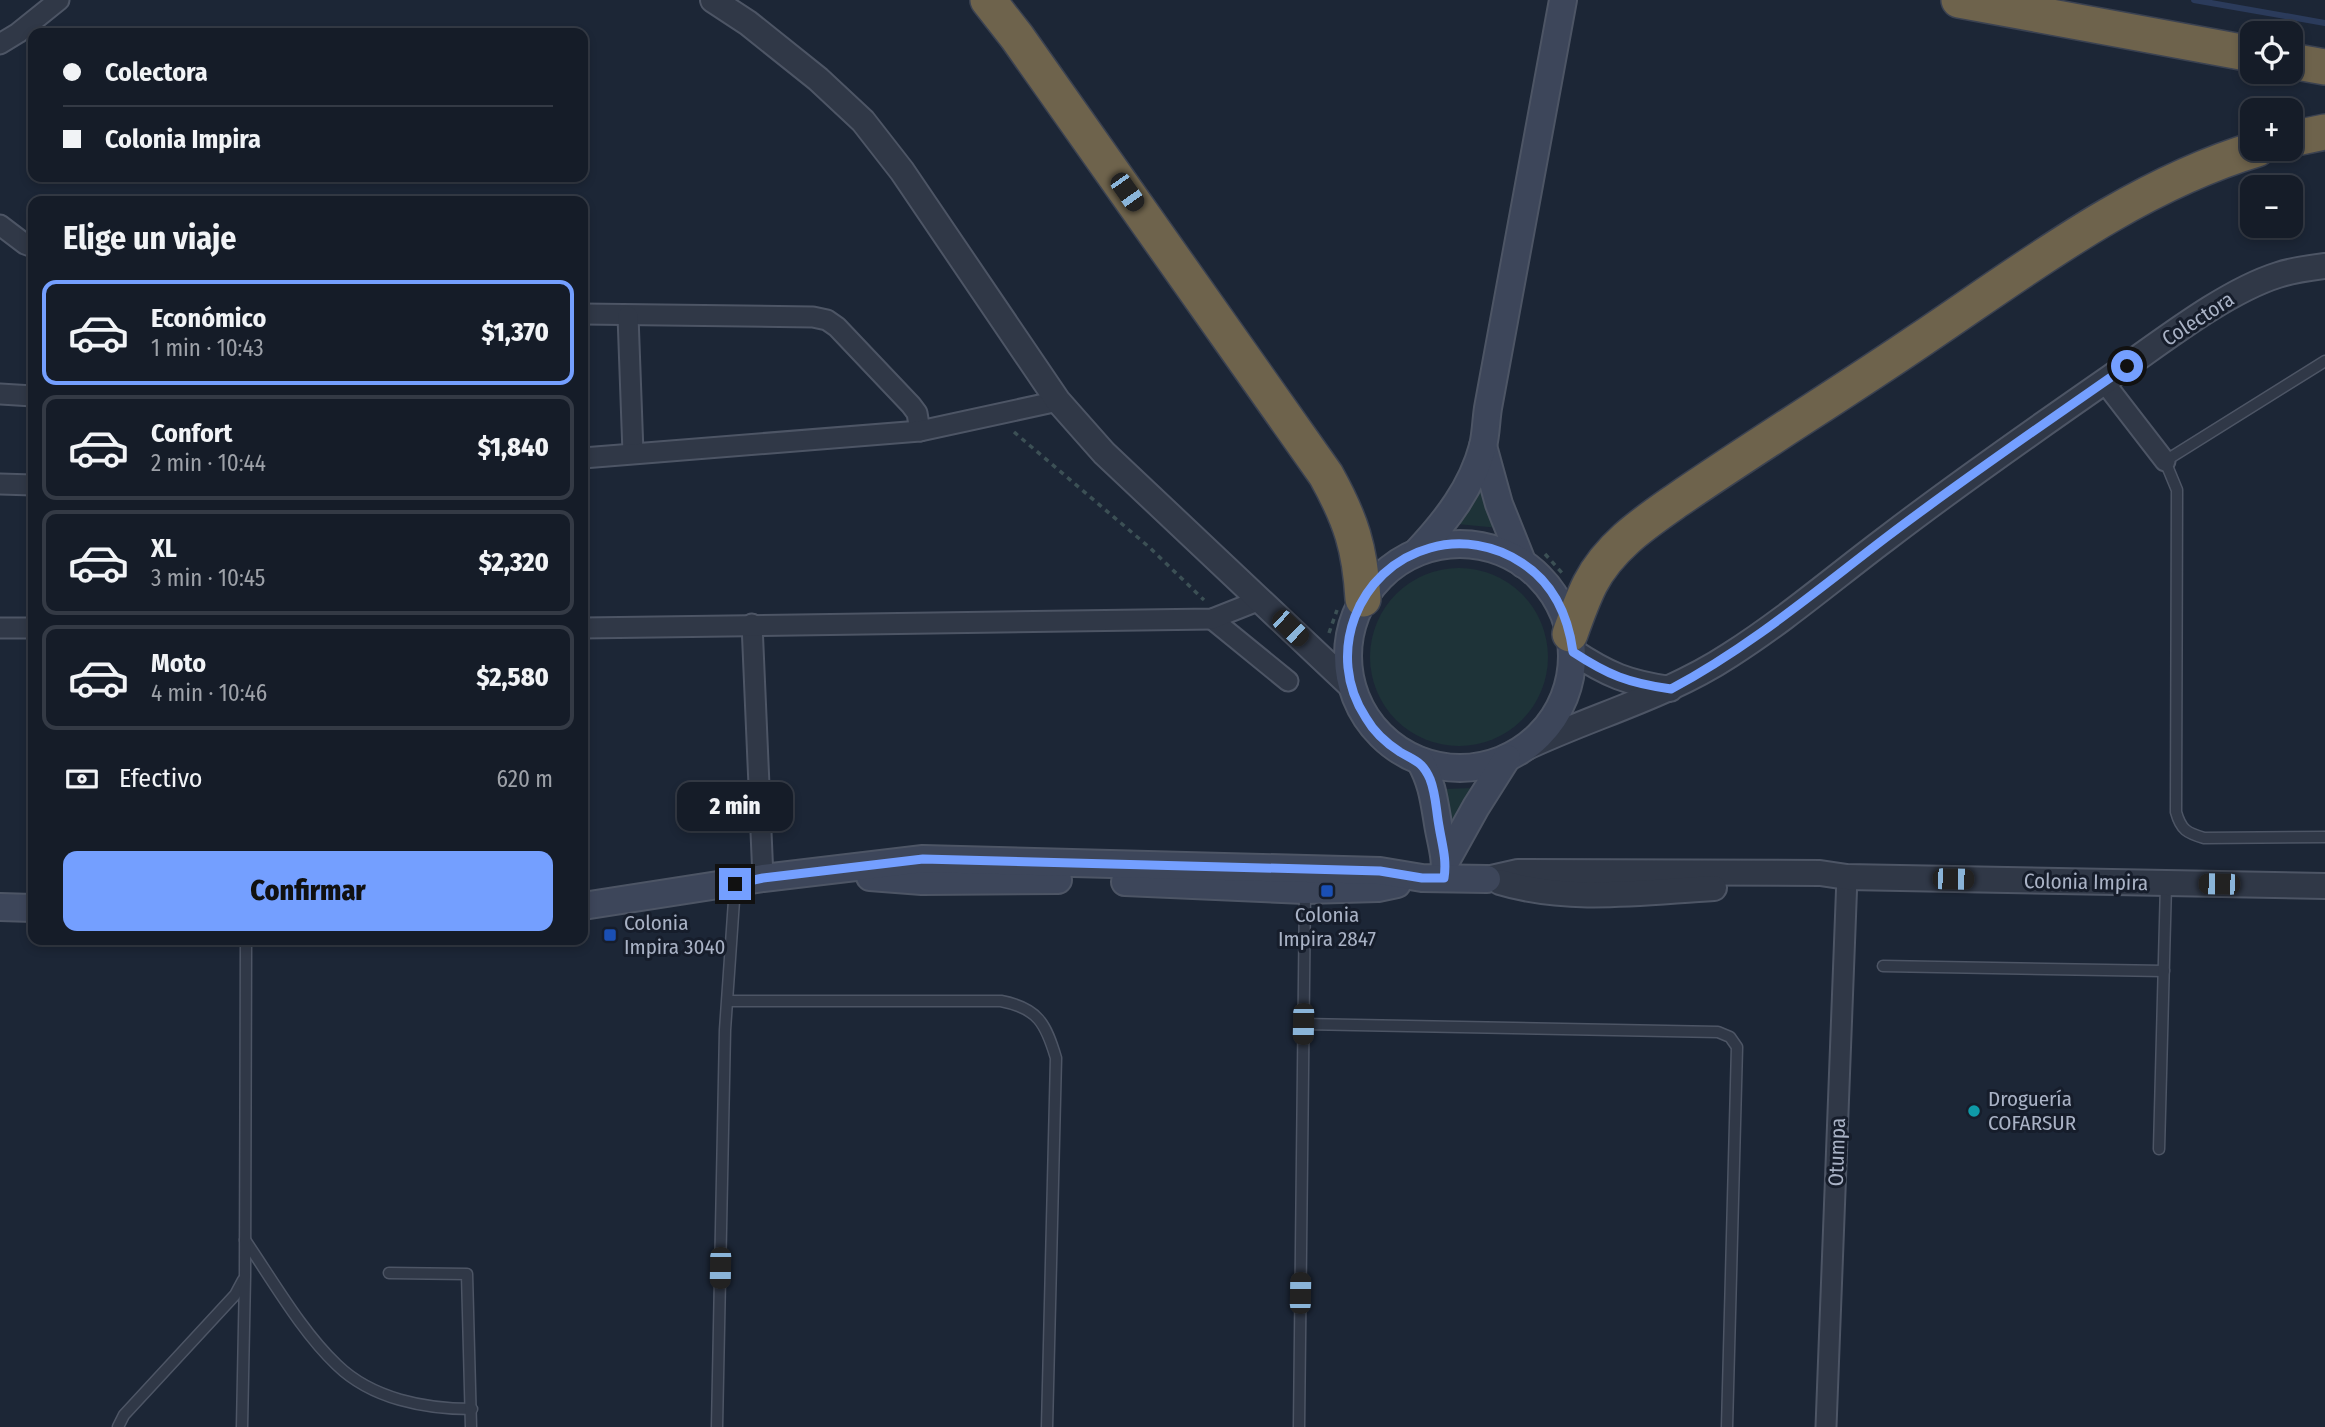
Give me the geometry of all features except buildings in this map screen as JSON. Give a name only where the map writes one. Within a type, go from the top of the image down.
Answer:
[{"type":"highway","points":[[988,0],[1025,48],[1326,475],[1346,512],[1356,541],[1363,599]]},
{"type":"highway","points":[[1959,0],[2240,52]]},
{"type":"highway","points":[[2303,63],[2325,67]]},
{"type":"highway","points":[[2303,137],[2325,132]]},
{"type":"highway","points":[[1572,643],[1591,582],[1605,561],[1635,530],[2075,237],[2191,173],[2240,155]]},
{"type":"main road","points":[[1416,553],[1456,507],[1483,446],[1562,2]]},
{"type":"main road","points":[[1483,446],[1508,527],[1523,564]]},
{"type":"main road","points":[[1438,872],[1476,807],[1515,754],[1545,729],[1561,706],[1572,672],[1572,643],[1565,615],[1554,594],[1538,575],[1508,555],[1476,545],[1445,545],[1416,553],[1390,568],[1371,586],[1363,599],[1350,628],[1347,645],[1350,685],[1357,703],[1377,733],[1401,752],[1419,761],[1454,769],[1472,768],[1515,754]]},
{"type":"main road","points":[[1419,761],[1430,779],[1435,798],[1438,872]]},
{"type":"main road","name":"Colonia Impira","points":[[588,905],[763,878],[923,859],[1438,872],[1487,879]]},
{"type":"main road","name":"Colonia Impira","points":[[812,872],[922,881],[1069,879],[1305,890],[1378,888],[1438,872]]},
{"type":"main road","points":[[0,907],[28,908]]},
{"type":"street","points":[[0,44],[60,0]]},
{"type":"street","points":[[713,0],[748,23],[818,79],[863,121],[902,172],[1058,401],[1104,453],[1350,685]]},
{"type":"street","points":[[0,225],[28,245]]},
{"type":"street","name":"Colectora","points":[[1515,754],[1561,731],[1671,689],[1721,661],[1759,636],[2033,431],[2194,320],[2258,282],[2280,274],[2325,266]]},
{"type":"street","points":[[588,314],[813,317],[827,320],[837,327],[911,405],[917,413],[920,431]]},
{"type":"street","points":[[628,316],[633,453]]},
{"type":"street","points":[[2105,382],[2165,461]]},
{"type":"street","points":[[0,394],[28,396]]},
{"type":"street","points":[[588,458],[920,431],[1058,401]]},
{"type":"street","points":[[0,484],[28,485]]},
{"type":"street","points":[[588,628],[1212,619],[1260,600]]},
{"type":"street","points":[[1212,619],[1288,681]]},
{"type":"street","points":[[751,624],[763,878]]},
{"type":"street","points":[[0,628],[28,628]]},
{"type":"street","points":[[1572,643],[1601,671],[1620,679],[1671,689]]},
{"type":"street","name":"Colonia Impira","points":[[1487,879],[1518,872],[1820,873],[1847,877],[2325,886]]},
{"type":"street","name":"Otumpa","points":[[1826,1427],[1847,877]]},
{"type":"lane","points":[[2325,361],[2165,461],[2177,490],[2176,812],[2180,826],[2185,832],[2204,838],[2325,837]]},
{"type":"lane","points":[[2159,1149],[2166,883]]},
{"type":"lane","points":[[717,1427],[725,1030],[735,884]]},
{"type":"lane","points":[[1298,1427],[1305,890]]},
{"type":"lane","points":[[242,1427],[246,945]]},
{"type":"lane","points":[[1883,966],[2164,971]]},
{"type":"lane","points":[[728,1001],[1001,1001],[1017,1004],[1034,1012],[1049,1033],[1056,1058],[1047,1427]]},
{"type":"lane","points":[[1303,1024],[1718,1032],[1730,1037],[1737,1046],[1727,1427]]},
{"type":"lane","points":[[245,1240],[313,1338],[338,1367],[369,1387],[396,1399],[450,1409],[472,1409]]},
{"type":"lane","points":[[389,1273],[467,1274],[471,1427]]},
{"type":"lane","points":[[118,1427],[124,1415],[235,1295],[245,1276]]},
{"type":"path","points":[[994,414],[1203,597],[1212,619]]},
{"type":"green space","points":[[1479,480],[1499,528],[1457,524]]},
{"type":"green space","points":[[1459,568],[1493,574],[1522,594],[1542,623],[1548,657],[1542,691],[1522,720],[1493,740],[1459,746],[1425,740],[1396,720],[1376,691],[1370,657],[1376,623],[1396,594],[1425,574]]},
{"type":"green space","points":[[1473,788],[1450,826],[1445,789]]},
{"type":"waterway","points":[[2194,0],[2325,23]]},
{"type":"place","name":"Colonia Impira 2847","points":[[1327,891]]},
{"type":"place","name":"Colonia Impira 3040","points":[[610,935]]},
{"type":"place","name":"Droguería COFARSUR","points":[[1974,1111]]},
{"type":"route","points":[[735,884],[763,878],[923,859],[1380,871],[1422,878],[1444,878],[1447,861],[1430,779],[1419,761],[1387,743],[1377,733],[1357,703],[1350,685],[1347,645],[1350,628],[1371,586],[1394,565],[1416,553],[1445,545],[1476,545],[1508,555],[1538,575],[1558,601],[1565,615],[1573,652],[1601,671],[1620,679],[1671,689],[1759,636],[2033,431],[2127,366]]}]
